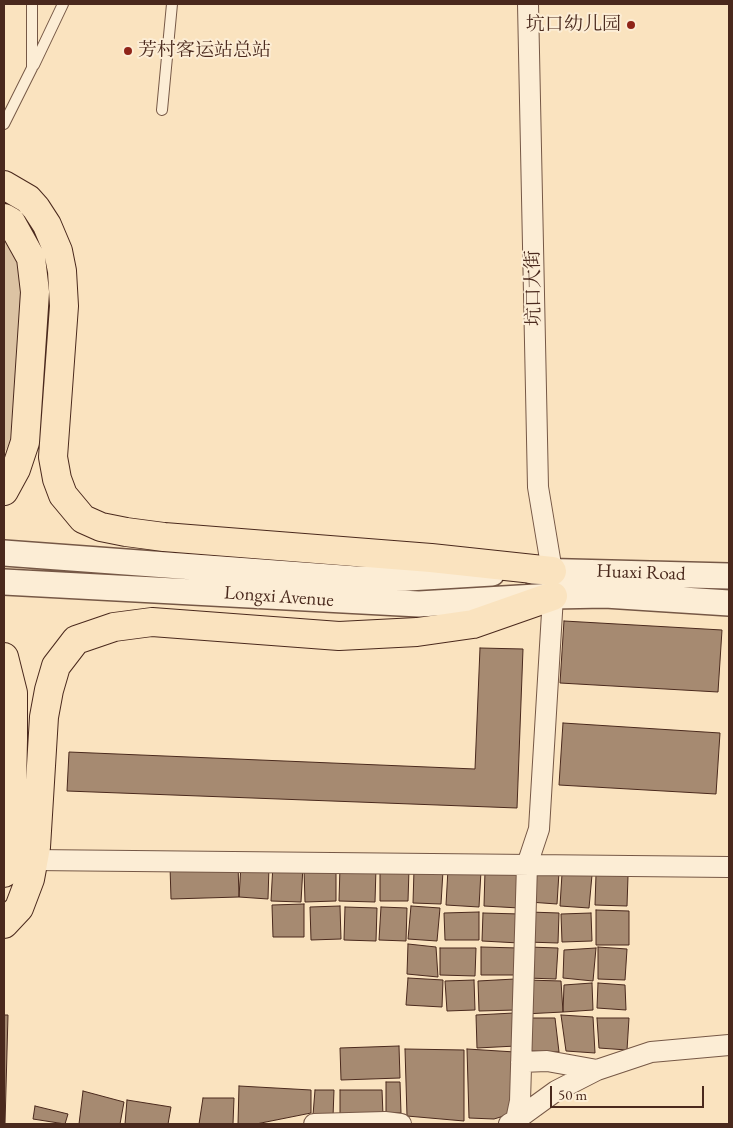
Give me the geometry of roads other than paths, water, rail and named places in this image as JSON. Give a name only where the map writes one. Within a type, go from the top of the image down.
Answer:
[{"type":"main road","points":[[4,185],[28,199],[36,208],[47,226],[58,251],[62,271],[64,306],[53,457],[57,479],[63,495],[83,519],[101,527],[164,537],[421,557],[553,583]]},
{"type":"main road","points":[[4,218],[10,222],[31,258],[34,284],[25,442],[16,468],[4,491]]},
{"type":"main road","points":[[4,924],[19,908],[30,879],[34,860],[40,801],[44,717],[49,690],[56,666],[76,640],[114,627],[152,622],[339,636],[417,632],[473,624],[553,583]]},
{"type":"main road","points":[[4,657],[13,694],[11,830],[4,873]]},
{"type":"street","name":"坑口大街","points":[[512,1122],[520,1101],[528,865],[539,829],[553,583],[538,487],[528,4]]},
{"type":"street","name":"Longxi Avenue","points":[[4,553],[356,578],[553,583]]},
{"type":"street","name":"Huaxi Road","points":[[553,583],[729,576]]},
{"type":"street","name":"Longxi Avenue","points":[[4,582],[419,604],[553,583]]},
{"type":"street","name":"Huaxi Road","points":[[553,583],[605,595],[729,603]]},
{"type":"street","points":[[34,860],[729,867]]},
{"type":"street","points":[[512,1122],[556,1091],[597,1070],[651,1052],[729,1044]]},
{"type":"street","points":[[521,1062],[547,1060],[597,1070]]},
{"type":"street","points":[[314,1124],[385,1122],[401,1124]]},
{"type":"lane","points":[[32,4],[32,68]]},
{"type":"lane","points":[[4,124],[63,4]]},
{"type":"lane","points":[[162,110],[172,4]]},
{"type":"place","name":"坑口幼儿园","points":[[631,25]]},
{"type":"place","name":"芳村客运站总站","points":[[128,51]]}]
